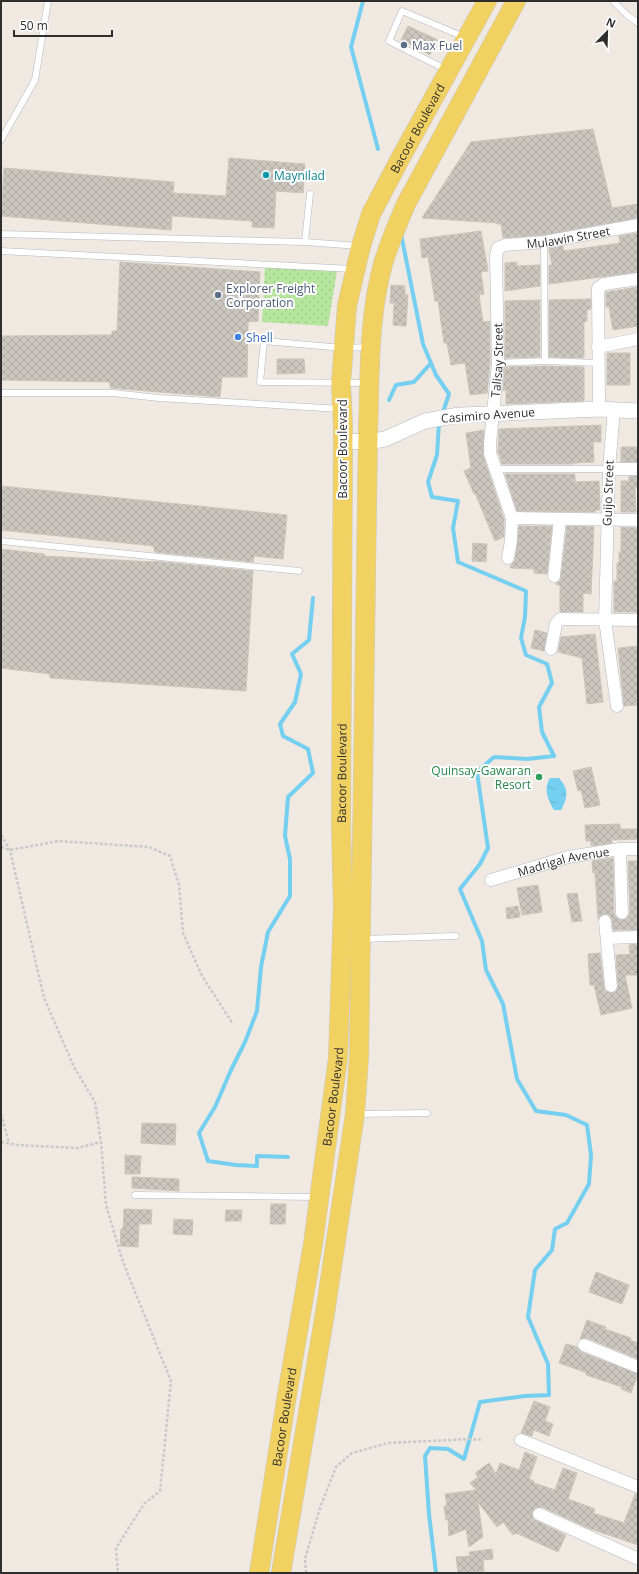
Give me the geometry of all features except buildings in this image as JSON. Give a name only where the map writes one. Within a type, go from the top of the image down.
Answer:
[{"type":"main road","name":"Bacoor Boulevard","points":[[260,1573],[286,1401],[303,1309],[320,1197],[338,1058],[343,907],[341,808],[343,441],[341,383],[347,306],[354,269],[371,214],[400,158],[487,1]]},
{"type":"main road","name":"Bacoor Boulevard","points":[[283,1568],[325,1313],[355,1114],[359,1057],[368,442],[371,347],[377,295],[383,264],[406,204],[516,1]]},
{"type":"street","name":"Mulawin Street","points":[[498,248],[505,245],[544,242],[638,225]]},
{"type":"street","name":"Talisay Street","points":[[498,248],[496,255],[498,363],[492,414],[490,453],[512,518],[512,534],[508,558]]},
{"type":"street","name":"Guijo Street","points":[[617,706],[605,620],[609,469],[607,409],[598,362],[598,288],[604,284],[638,279]]},
{"type":"street","points":[[598,347],[638,339]]},
{"type":"street","name":"Casimiro Avenue","points":[[343,441],[368,442],[385,439],[425,421],[461,415],[607,409],[638,411]]},
{"type":"street","points":[[609,469],[638,469]]},
{"type":"street","points":[[512,518],[638,520]]},
{"type":"street","points":[[554,576],[560,519]]},
{"type":"street","points":[[551,649],[556,624],[560,619],[638,620]]},
{"type":"street","points":[[620,849],[622,913]]},
{"type":"street","name":"Madrigal Avenue","points":[[491,880],[568,857],[620,849],[638,849]]},
{"type":"street","points":[[605,920],[611,986]]},
{"type":"street","points":[[606,938],[638,936]]},
{"type":"street","points":[[584,1345],[638,1367]]},
{"type":"street","points":[[521,1440],[638,1487]]},
{"type":"street","points":[[539,1514],[638,1559]]},
{"type":"lane","points":[[1,140],[35,80],[48,1]]},
{"type":"lane","points":[[613,1],[627,15],[638,23]]},
{"type":"lane","points":[[449,71],[389,41],[402,11],[467,39]]},
{"type":"lane","points":[[305,242],[310,194]]},
{"type":"lane","points":[[1,234],[305,242],[361,246]]},
{"type":"lane","points":[[544,242],[545,361]]},
{"type":"lane","points":[[1,251],[354,269]]},
{"type":"lane","points":[[370,383],[260,382],[264,341],[343,348],[371,347]]},
{"type":"lane","points":[[498,363],[545,361],[598,362]]},
{"type":"lane","points":[[1,393],[113,393],[158,398],[342,409]]},
{"type":"lane","points":[[496,469],[609,469]]},
{"type":"lane","points":[[1,541],[299,570]]},
{"type":"lane","points":[[361,939],[456,936]]},
{"type":"lane","points":[[355,1114],[427,1113]]},
{"type":"lane","points":[[135,1196],[320,1197]]},
{"type":"path","points":[[1,835],[10,850],[44,998],[74,1067],[95,1102],[101,1142],[106,1205],[123,1262],[171,1381],[160,1491],[144,1504],[116,1548],[118,1573]]},
{"type":"path","points":[[1,847],[10,850],[59,841],[149,847],[170,856],[179,885],[183,933],[202,976],[233,1024]]},
{"type":"path","points":[[1,1114],[9,1143]]},
{"type":"path","points":[[1,1142],[78,1148],[101,1142]]},
{"type":"path","points":[[306,1573],[304,1559],[320,1508],[336,1467],[352,1453],[388,1443],[470,1439],[483,1440]]},
{"type":"green space","points":[[265,267],[337,270],[328,326],[262,322]]},
{"type":"water","points":[[550,778],[559,778],[565,786],[566,797],[561,810],[554,810],[548,798],[547,787]]},
{"type":"waterway","points":[[363,1],[351,47],[378,149]]},
{"type":"waterway","points":[[401,234],[423,344],[436,375],[449,394],[442,415]]},
{"type":"waterway","points":[[389,400],[396,385],[414,382],[431,363]]},
{"type":"waterway","points":[[436,1573],[429,1514],[425,1456],[430,1448],[448,1449],[464,1459],[480,1402],[525,1396],[549,1395],[548,1364],[528,1317],[535,1270],[552,1250],[555,1229],[567,1223],[589,1184],[591,1155],[587,1125],[566,1115],[536,1111],[517,1079],[503,1004],[486,970],[482,941],[460,889],[480,864],[488,848],[477,772],[494,757],[527,759],[554,756],[542,732],[539,707],[552,683],[547,664],[526,655],[521,638],[525,617],[526,591],[458,562],[453,528],[458,501],[432,497],[428,482],[437,455],[439,423]]},
{"type":"waterway","points":[[288,1157],[257,1156],[257,1166],[208,1161],[199,1133],[215,1107],[245,1042],[257,1011],[261,967],[268,932],[290,896],[290,859],[285,836],[288,797],[313,773],[308,749],[283,736],[280,724],[295,702],[301,674],[292,654],[309,640],[313,598]]},
{"type":"place","name":"Max Fuel","points":[[404,45]]},
{"type":"place","name":"Maynilad","points":[[266,175]]},
{"type":"place","name":"Explorer Freight Corporation","points":[[218,295]]},
{"type":"place","name":"Shell","points":[[238,337]]},
{"type":"place","name":"Quinsay-Gawaran Resort","points":[[539,777]]}]
